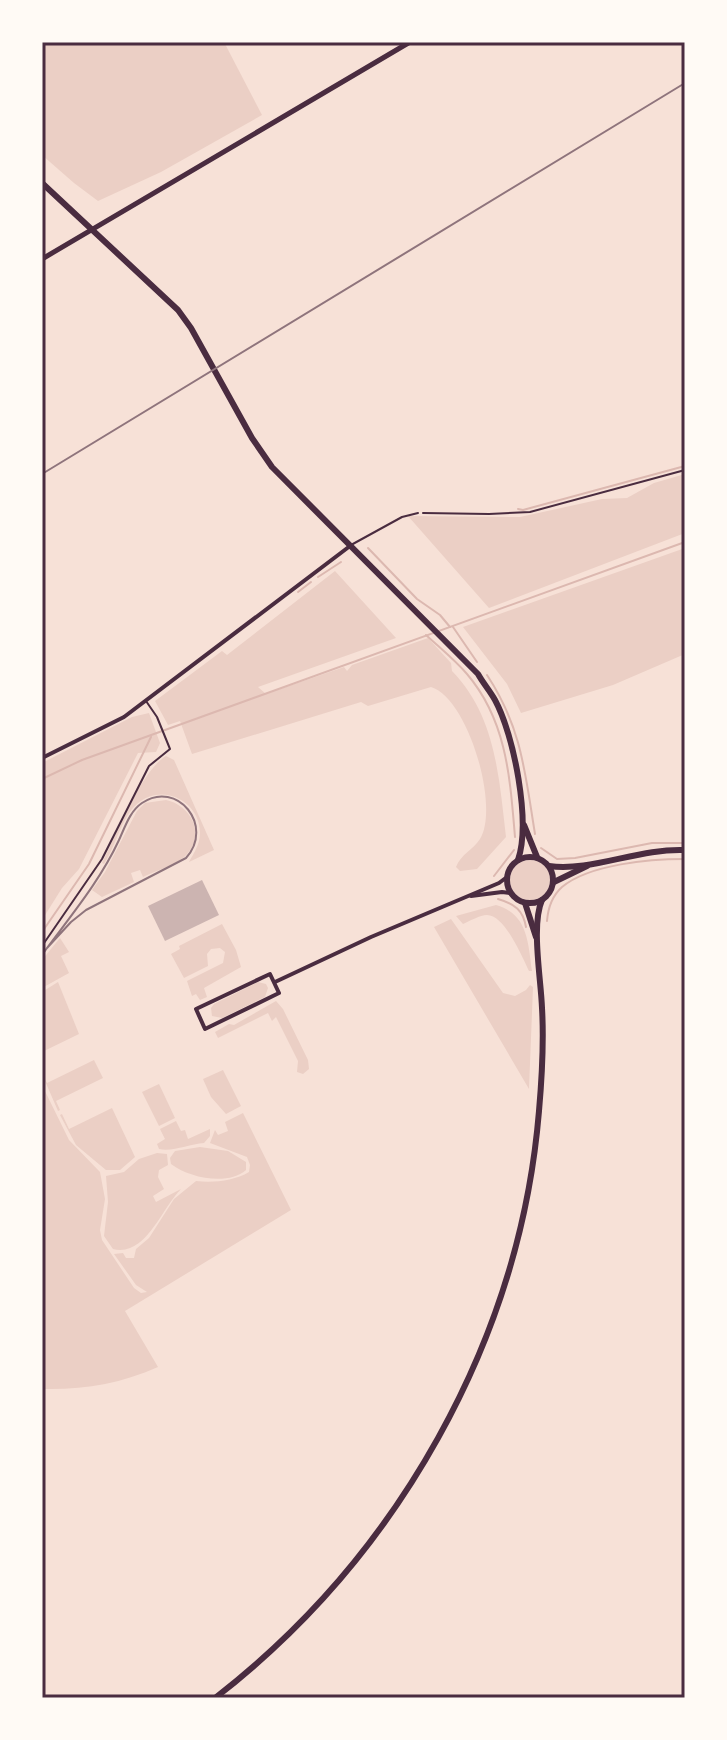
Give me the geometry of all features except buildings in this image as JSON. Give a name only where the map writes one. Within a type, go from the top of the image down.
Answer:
[{"type":"main road","points":[[42,183],[169,298],[191,328],[267,460],[478,674],[495,701],[514,753],[523,821],[537,857],[549,866],[553,883],[538,909],[543,1062],[533,1165],[504,1287],[473,1369],[425,1463],[366,1547],[332,1589],[282,1640],[215,1698]]},
{"type":"main road","points":[[518,860],[523,821]]},
{"type":"main road","points":[[549,866],[594,863],[652,851],[685,850]]},
{"type":"main road","points":[[537,857],[518,860],[510,867],[507,877],[511,893],[525,903],[538,941]]},
{"type":"main road","points":[[553,883],[594,863]]},
{"type":"main road","points":[[525,903],[542,900]]},
{"type":"street","points":[[42,259],[410,42]]},
{"type":"street","points":[[42,758],[124,717],[350,546]]},
{"type":"street","points":[[275,982],[507,877]]},
{"type":"street","points":[[465,897],[511,893]]},
{"type":"street","points":[[270,974],[275,982],[279,993],[205,1029],[196,1009],[270,974]]},
{"type":"lane","points":[[350,546],[402,517],[418,513]]},
{"type":"lane","points":[[42,946],[102,859],[149,766],[170,749],[161,726],[145,700]]},
{"type":"path","points":[[418,513],[516,514],[685,470]]},
{"type":"shaded area","points":[[42,42],[224,42],[262,115],[161,172],[98,201],[42,155]]},
{"type":"shaded area","points":[[685,474],[685,533],[489,608],[408,516],[520,517],[602,499],[627,498],[654,483]]},
{"type":"shaded area","points":[[685,548],[685,654],[613,685],[521,713],[507,684],[463,627]]},
{"type":"shaded area","points":[[335,571],[396,638],[258,687],[266,694],[344,667],[347,671],[352,665],[428,638],[451,663],[452,671],[467,689],[487,728],[493,749],[506,837],[477,869],[460,871],[456,867],[480,839],[485,824],[486,803],[477,755],[457,711],[445,695],[431,687],[368,706],[361,702],[192,754],[180,721],[168,725],[155,701],[222,651],[227,655]]},
{"type":"shaded area","points":[[149,713],[160,743],[156,752],[138,753],[79,869],[62,888],[42,920],[42,763],[132,717]]},
{"type":"shaded area","points":[[166,756],[174,760],[214,850],[189,862],[200,833],[194,812],[178,798],[157,795],[131,810],[102,863],[138,789]]},
{"type":"shaded area","points":[[166,800],[182,807],[192,820],[195,837],[188,853],[173,864],[143,877],[140,870],[131,873],[134,882],[102,897],[92,890],[137,811],[145,803]]},
{"type":"shaded area","points":[[530,860],[544,866],[550,880],[544,894],[530,900],[516,894],[510,880],[516,866]]},
{"type":"shaded area","points":[[496,905],[507,909],[520,922],[527,940],[532,971],[529,971],[506,929],[494,917],[484,915],[463,924],[456,916]]},
{"type":"shaded area","points":[[451,919],[503,993],[515,996],[530,985],[533,987],[529,1089],[434,927]]},
{"type":"shaded area","points":[[222,924],[241,967],[204,988],[207,997],[200,1000],[196,994],[192,996],[187,981],[223,963],[225,952],[220,948],[211,949],[207,954],[208,966],[184,978],[171,954],[180,949],[179,946]]},
{"type":"shaded area","points":[[60,938],[69,952],[61,956],[69,973],[42,988],[42,960]]},
{"type":"shaded area","points":[[58,982],[79,1034],[42,1052],[42,992]]},
{"type":"shaded area","points":[[258,982],[266,984],[268,988],[265,997],[222,1018],[212,1016],[214,1004]]},
{"type":"shaded area","points":[[276,1001],[308,1060],[309,1069],[303,1074],[297,1072],[298,1061],[276,1017],[272,1021],[268,1013],[218,1038],[215,1032]]},
{"type":"shaded area","points":[[94,1060],[103,1078],[56,1101],[58,1111],[42,1074],[47,1083]]},
{"type":"shaded area","points":[[223,1070],[241,1106],[226,1114],[211,1097],[203,1079]]},
{"type":"shaded area","points":[[159,1084],[175,1118],[159,1126],[142,1092]]},
{"type":"shaded area","points":[[42,1085],[69,1140],[100,1172],[105,1199],[100,1230],[102,1240],[134,1288],[141,1293],[147,1292],[136,1285],[114,1254],[123,1253],[126,1258],[134,1258],[136,1249],[149,1238],[174,1199],[196,1181],[223,1181],[249,1172],[247,1157],[210,1143],[215,1130],[218,1135],[228,1131],[225,1122],[243,1113],[291,1210],[125,1311],[158,1367],[115,1382],[42,1389]]},
{"type":"shaded area","points":[[112,1108],[135,1157],[120,1170],[106,1170],[76,1145],[60,1115],[69,1129]]},
{"type":"shaded area","points":[[176,1121],[181,1131],[185,1130],[188,1139],[210,1129],[210,1136],[204,1143],[159,1149],[157,1144],[165,1139],[160,1129]]},
{"type":"shaded area","points":[[200,1147],[228,1151],[246,1162],[246,1170],[219,1179],[188,1173],[171,1164],[170,1158],[175,1151]]},
{"type":"shaded area","points":[[157,1153],[167,1154],[168,1165],[159,1170],[158,1177],[164,1189],[153,1196],[156,1202],[181,1189],[144,1239],[125,1250],[113,1249],[104,1236],[108,1202],[106,1176],[124,1172],[139,1159]]},
{"type":"waterway","points":[[518,509],[685,466]]},
{"type":"waterway","points":[[42,779],[82,760],[685,542]]},
{"type":"waterway","points":[[368,548],[417,599],[440,615],[450,627]]},
{"type":"waterway","points":[[318,577],[341,562]]},
{"type":"waterway","points":[[298,592],[311,582]]},
{"type":"waterway","points":[[453,627],[477,662]]},
{"type":"waterway","points":[[426,635],[467,674],[491,711],[504,751],[515,837]]},
{"type":"waterway","points":[[487,675],[515,733],[525,771],[535,834]]},
{"type":"waterway","points":[[42,932],[89,864],[151,737]]},
{"type":"waterway","points":[[541,848],[557,859],[652,843],[685,843]]},
{"type":"waterway","points":[[494,876],[514,850]]},
{"type":"waterway","points":[[547,921],[556,894],[574,879],[621,864],[685,859]]},
{"type":"waterway","points":[[498,899],[517,908],[526,927]]},
{"type":"tram line","points":[[42,955],[47,948],[76,909],[95,882],[134,810],[155,797],[179,801],[194,820],[196,833],[194,845],[186,858],[86,910],[47,948]]},
{"type":"railway","points":[[42,474],[685,83]]}]
